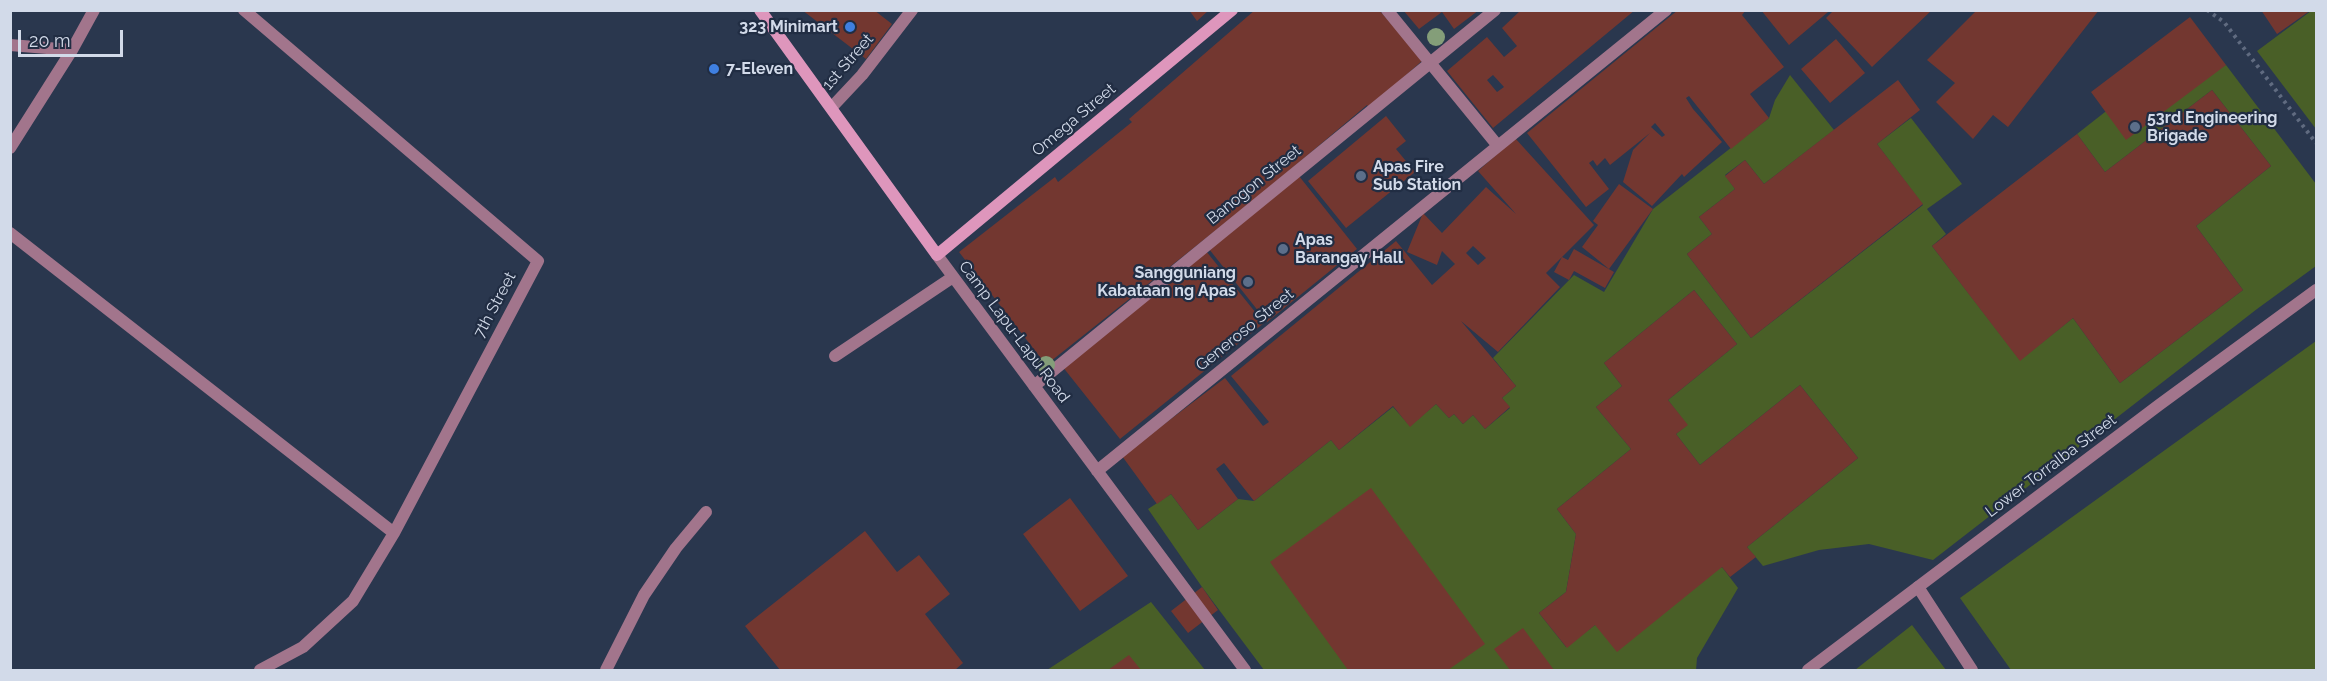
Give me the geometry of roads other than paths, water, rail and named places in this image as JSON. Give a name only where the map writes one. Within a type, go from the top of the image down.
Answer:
[{"type":"street","points":[[10,148],[72,50],[94,10]]},
{"type":"street","name":"7th Street","points":[[244,10],[537,261],[394,533],[353,601],[303,647],[260,670]]},
{"type":"street","name":"Camp Lapu-Lapu Road","points":[[760,10],[953,277],[1245,670]]},
{"type":"street","name":"1st Street","points":[[832,107],[862,75],[912,10]]},
{"type":"street","name":"Omega Street","points":[[937,255],[1232,10]]},
{"type":"street","points":[[1387,10],[1498,146]]},
{"type":"street","name":"Banogon Street","points":[[1034,386],[1495,10]]},
{"type":"street","name":"Generoso Street","points":[[1097,471],[1666,10]]},
{"type":"street","points":[[10,45],[72,50]]},
{"type":"street","points":[[10,233],[394,533]]},
{"type":"street","points":[[835,356],[953,277]]},
{"type":"street","name":"Lower Torralba Street","points":[[1808,670],[2159,405],[2316,290]]},
{"type":"street","points":[[606,670],[644,595],[676,548],[706,512]]},
{"type":"street","points":[[1918,587],[1972,670]]},
{"type":"place","name":"323 Minimart","points":[[850,27]]},
{"type":"place","name":"7-Eleven","points":[[714,69]]},
{"type":"place","name":"53rd Engineering Brigade","points":[[2135,127]]},
{"type":"place","name":"Apas Fire Sub Station","points":[[1361,176]]},
{"type":"place","name":"Apas Barangay Hall","points":[[1283,249]]},
{"type":"place","name":"Sangguniang Kabataan ng Apas","points":[[1248,282]]}]
